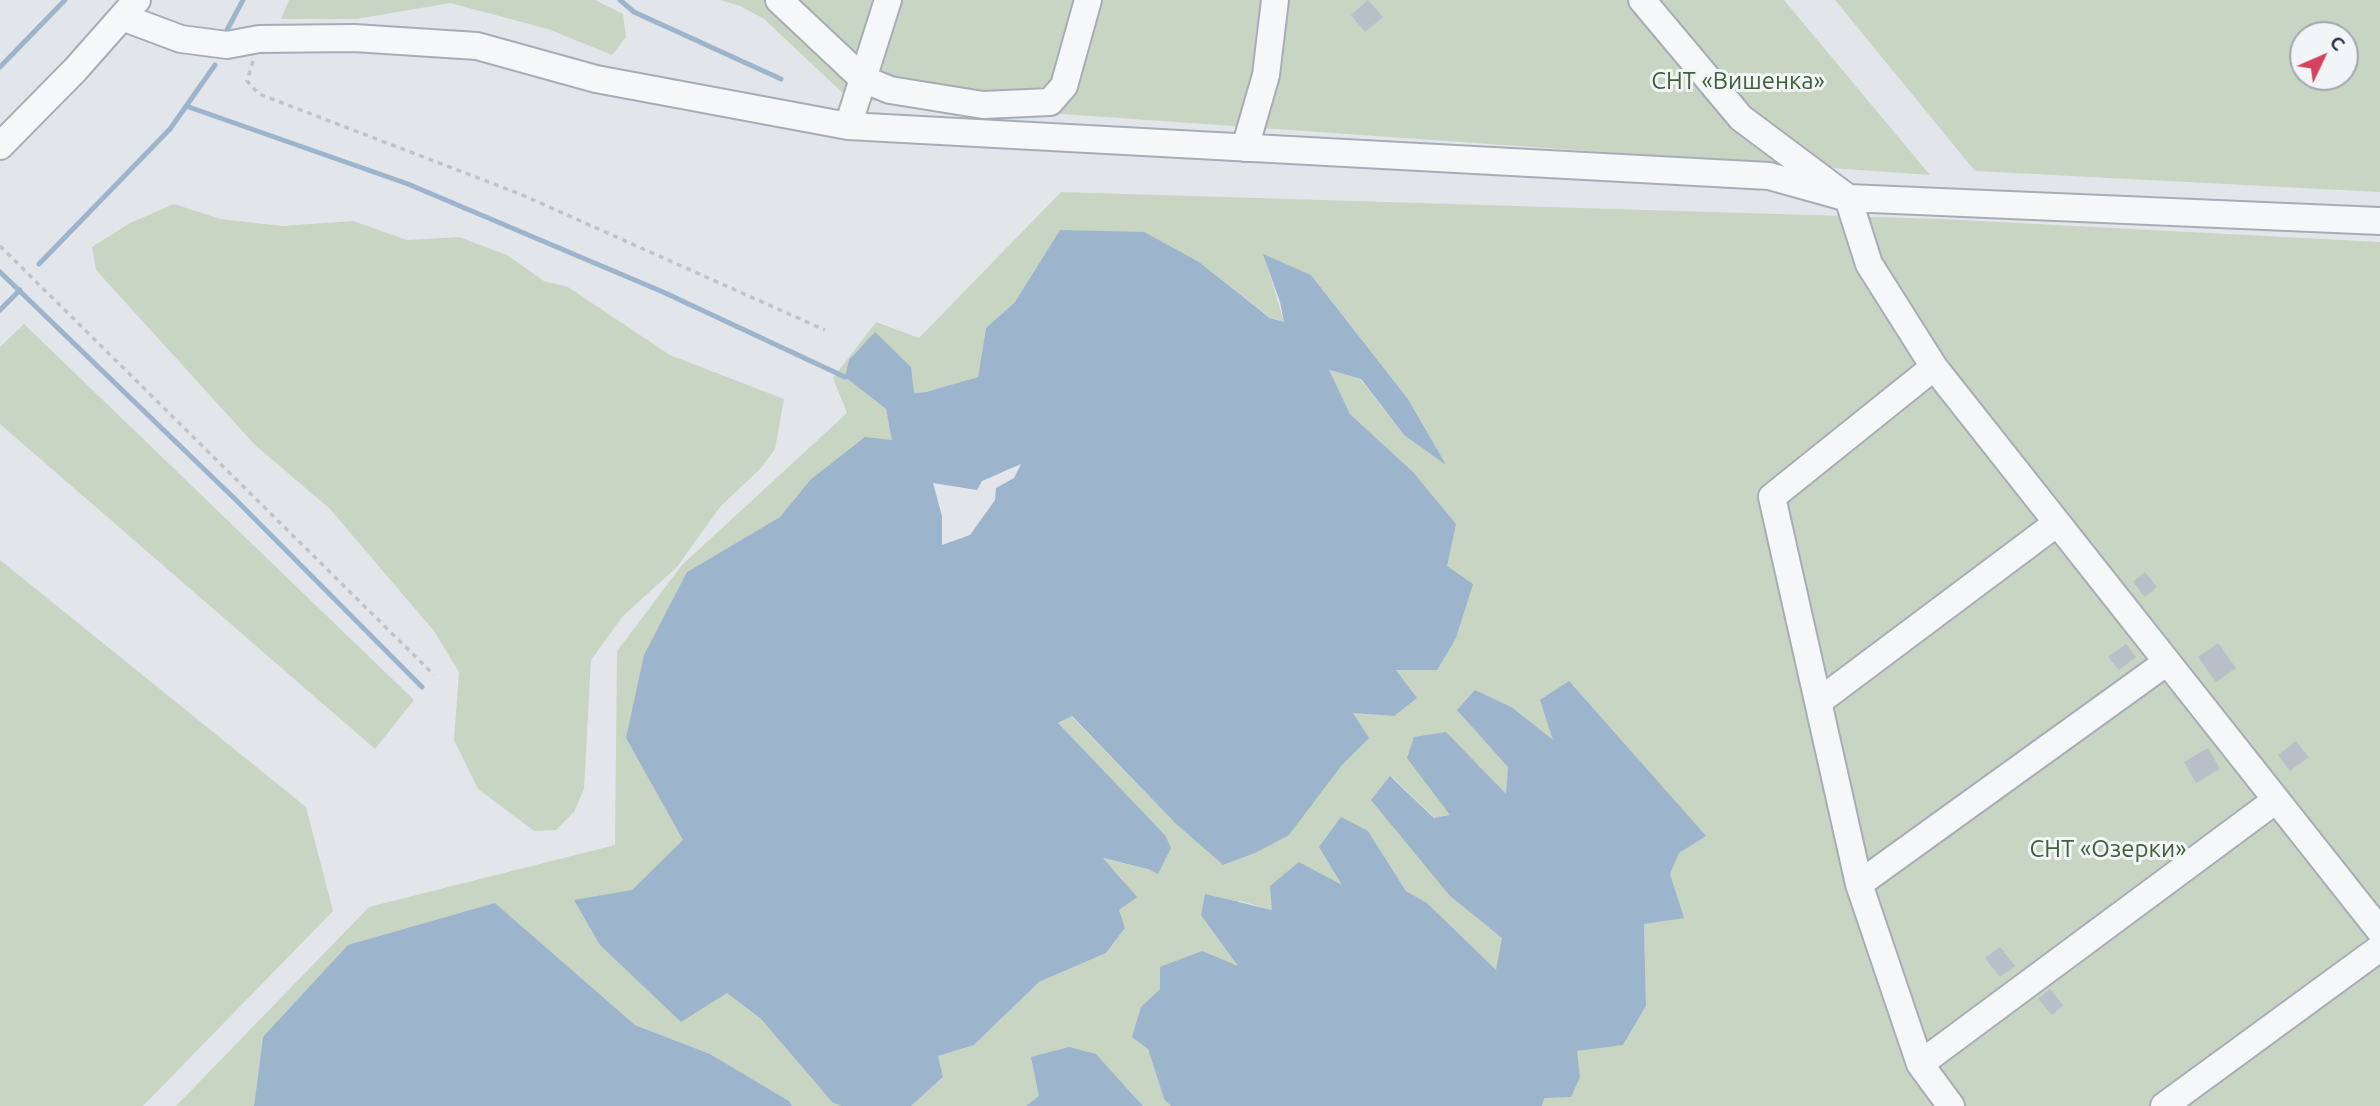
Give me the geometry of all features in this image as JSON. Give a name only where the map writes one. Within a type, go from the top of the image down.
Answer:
[{"type":"street","points":[[779,0],[863,79],[890,90],[983,105],[1050,102],[1064,86],[1088,0]]},
{"type":"street","points":[[848,126],[888,0]]},
{"type":"street","points":[[1245,148],[1266,75],[1275,0]]},
{"type":"street","points":[[1642,0],[1741,118],[1848,198],[1870,264],[1934,367],[2380,931]]},
{"type":"street","points":[[0,146],[75,70],[130,8],[181,39],[227,45],[259,39],[354,38],[477,46],[596,79],[848,126],[1769,176],[1848,198],[2380,221]]},
{"type":"street","points":[[1934,367],[1772,497],[1859,884],[1920,1064],[1951,1106]]},
{"type":"street","points":[[1818,702],[2057,523]]},
{"type":"street","points":[[1859,884],[2167,662]]},
{"type":"street","points":[[1920,1064],[2276,800]]},
{"type":"street","points":[[2164,1106],[2380,948]]},
{"type":"path","points":[[259,39],[247,81],[259,94],[520,194],[825,330]]},
{"type":"path","points":[[0,246],[434,675]]},
{"type":"green space","points":[[289,0],[595,0],[623,14],[626,37],[612,55],[548,29],[450,3],[356,19],[281,19]]},
{"type":"green space","name":"СНТ «Вишенка»","points":[[720,0],[1784,0],[1930,175],[849,99],[764,19],[740,6]]},
{"type":"green space","points":[[1835,0],[2380,0],[2380,192],[1975,171]]},
{"type":"green space","name":"СНТ «Озерки»","points":[[1061,192],[1940,219],[2380,242],[2380,1106],[1542,1106],[1543,1098],[1580,1077],[1576,1051],[1623,1045],[1646,1006],[1644,924],[1679,853],[1705,836],[1673,801],[1554,742],[1514,708],[1506,795],[1435,818],[1391,776],[1450,896],[1503,938],[1496,971],[1427,903],[1406,891],[1368,831],[1343,886],[1272,910],[1240,901],[1201,915],[1239,967],[1160,989],[1141,1008],[1148,1049],[1164,1099],[1171,1106],[1143,1106],[1096,1054],[1026,1106],[911,1106],[943,1077],[938,1056],[974,1045],[1039,982],[1106,953],[1125,928],[1118,910],[1122,879],[1101,858],[1148,869],[1158,874],[1165,835],[1058,724],[1071,716],[1175,823],[1223,865],[1255,853],[1368,738],[1353,713],[1394,716],[1416,697],[1396,670],[1447,566],[1412,471],[1350,414],[1328,370],[1360,379],[1404,435],[1444,463],[1408,399],[1311,275],[1264,255],[1284,322],[1271,318],[1199,262],[1060,230],[1015,302],[986,328],[978,377],[914,393],[845,377],[886,409],[893,440],[810,480],[780,517],[687,572],[626,738],[684,840],[632,890],[680,1022],[726,992],[761,1019],[832,1102],[841,1106],[792,1106],[789,1101],[710,1054],[635,1025],[495,903],[263,1037],[254,1106],[176,1106],[369,907],[615,845],[617,651],[682,565],[847,413],[833,378],[876,322],[919,338]]},
{"type":"green space","points":[[174,204],[220,219],[282,226],[353,221],[407,240],[459,237],[507,255],[544,281],[568,287],[670,355],[784,399],[775,449],[761,468],[720,507],[677,567],[623,616],[591,660],[584,789],[574,812],[556,830],[534,831],[478,789],[454,740],[459,672],[434,631],[330,509],[255,445],[96,270],[92,247],[130,223]]},
{"type":"green space","points":[[24,324],[414,700],[375,749],[0,424],[0,347]]},
{"type":"green space","points":[[0,560],[306,807],[333,911],[143,1106],[0,1106]]},
{"type":"water","points":[[1060,230],[1144,232],[1199,262],[1270,318],[1284,322],[1263,254],[1311,275],[1408,399],[1446,465],[1404,435],[1361,379],[1329,370],[1350,414],[1412,471],[1456,524],[1447,566],[1473,584],[1456,638],[1437,670],[1396,670],[1417,698],[1394,716],[1353,713],[1369,738],[1341,766],[1289,835],[1255,853],[1223,865],[1175,823],[1072,716],[1058,723],[1165,835],[1171,848],[1158,874],[1103,858],[1137,897],[1119,910],[1125,928],[1106,953],[1039,982],[974,1045],[938,1056],[943,1077],[911,1106],[841,1106],[832,1102],[761,1019],[727,993],[681,1022],[600,945],[574,900],[632,890],[683,840],[626,738],[644,655],[687,572],[780,517],[810,480],[865,437],[892,440],[886,409],[845,377],[849,360],[875,332],[911,367],[914,393],[926,392],[978,377],[986,328],[1015,302]],"holes":[[[1021,464],[1014,478],[996,488],[995,500],[970,535],[942,545],[942,516],[933,483],[977,490],[982,481]]]},
{"type":"water","points":[[1569,681],[1706,836],[1679,853],[1670,874],[1684,918],[1644,924],[1646,1006],[1623,1045],[1577,1051],[1580,1077],[1571,1097],[1544,1098],[1542,1106],[1171,1106],[1164,1099],[1148,1049],[1132,1037],[1141,1007],[1160,989],[1160,967],[1202,951],[1238,966],[1201,915],[1205,894],[1272,910],[1270,886],[1299,862],[1342,885],[1319,847],[1341,817],[1368,831],[1406,891],[1427,903],[1496,970],[1502,938],[1450,896],[1371,800],[1390,776],[1434,818],[1450,815],[1407,758],[1414,737],[1446,732],[1506,794],[1508,767],[1457,710],[1475,690],[1513,708],[1553,740],[1540,700]]},
{"type":"water","points":[[495,903],[635,1025],[710,1054],[789,1101],[792,1106],[254,1106],[263,1037],[348,945]]},
{"type":"water","points":[[1069,1047],[1096,1054],[1143,1106],[1026,1106],[1039,1096],[1031,1057]]},
{"type":"building","points":[[1368,0],[1383,17],[1365,32],[1351,15]]},
{"type":"building","points":[[2145,572],[2157,587],[2145,597],[2133,582]]},
{"type":"building","points":[[2218,643],[2236,668],[2216,682],[2198,657]]},
{"type":"building","points":[[2126,644],[2136,657],[2119,670],[2108,657]]},
{"type":"building","points":[[2296,741],[2309,757],[2290,771],[2278,755]]},
{"type":"building","points":[[2208,748],[2220,769],[2196,783],[2184,762]]},
{"type":"building","points":[[2000,947],[2015,966],[2000,977],[1985,958]]},
{"type":"building","points":[[2050,989],[2063,1005],[2052,1015],[2038,999]]},
{"type":"waterway","points":[[0,67],[65,0]]},
{"type":"waterway","points":[[227,30],[243,0]]},
{"type":"waterway","points":[[620,0],[634,12],[781,79]]},
{"type":"waterway","points":[[39,264],[170,129],[215,65]]},
{"type":"waterway","points":[[186,106],[408,184],[663,292],[845,377]]},
{"type":"waterway","points":[[0,272],[236,500],[422,687]]},
{"type":"waterway","points":[[0,310],[20,290]]}]
